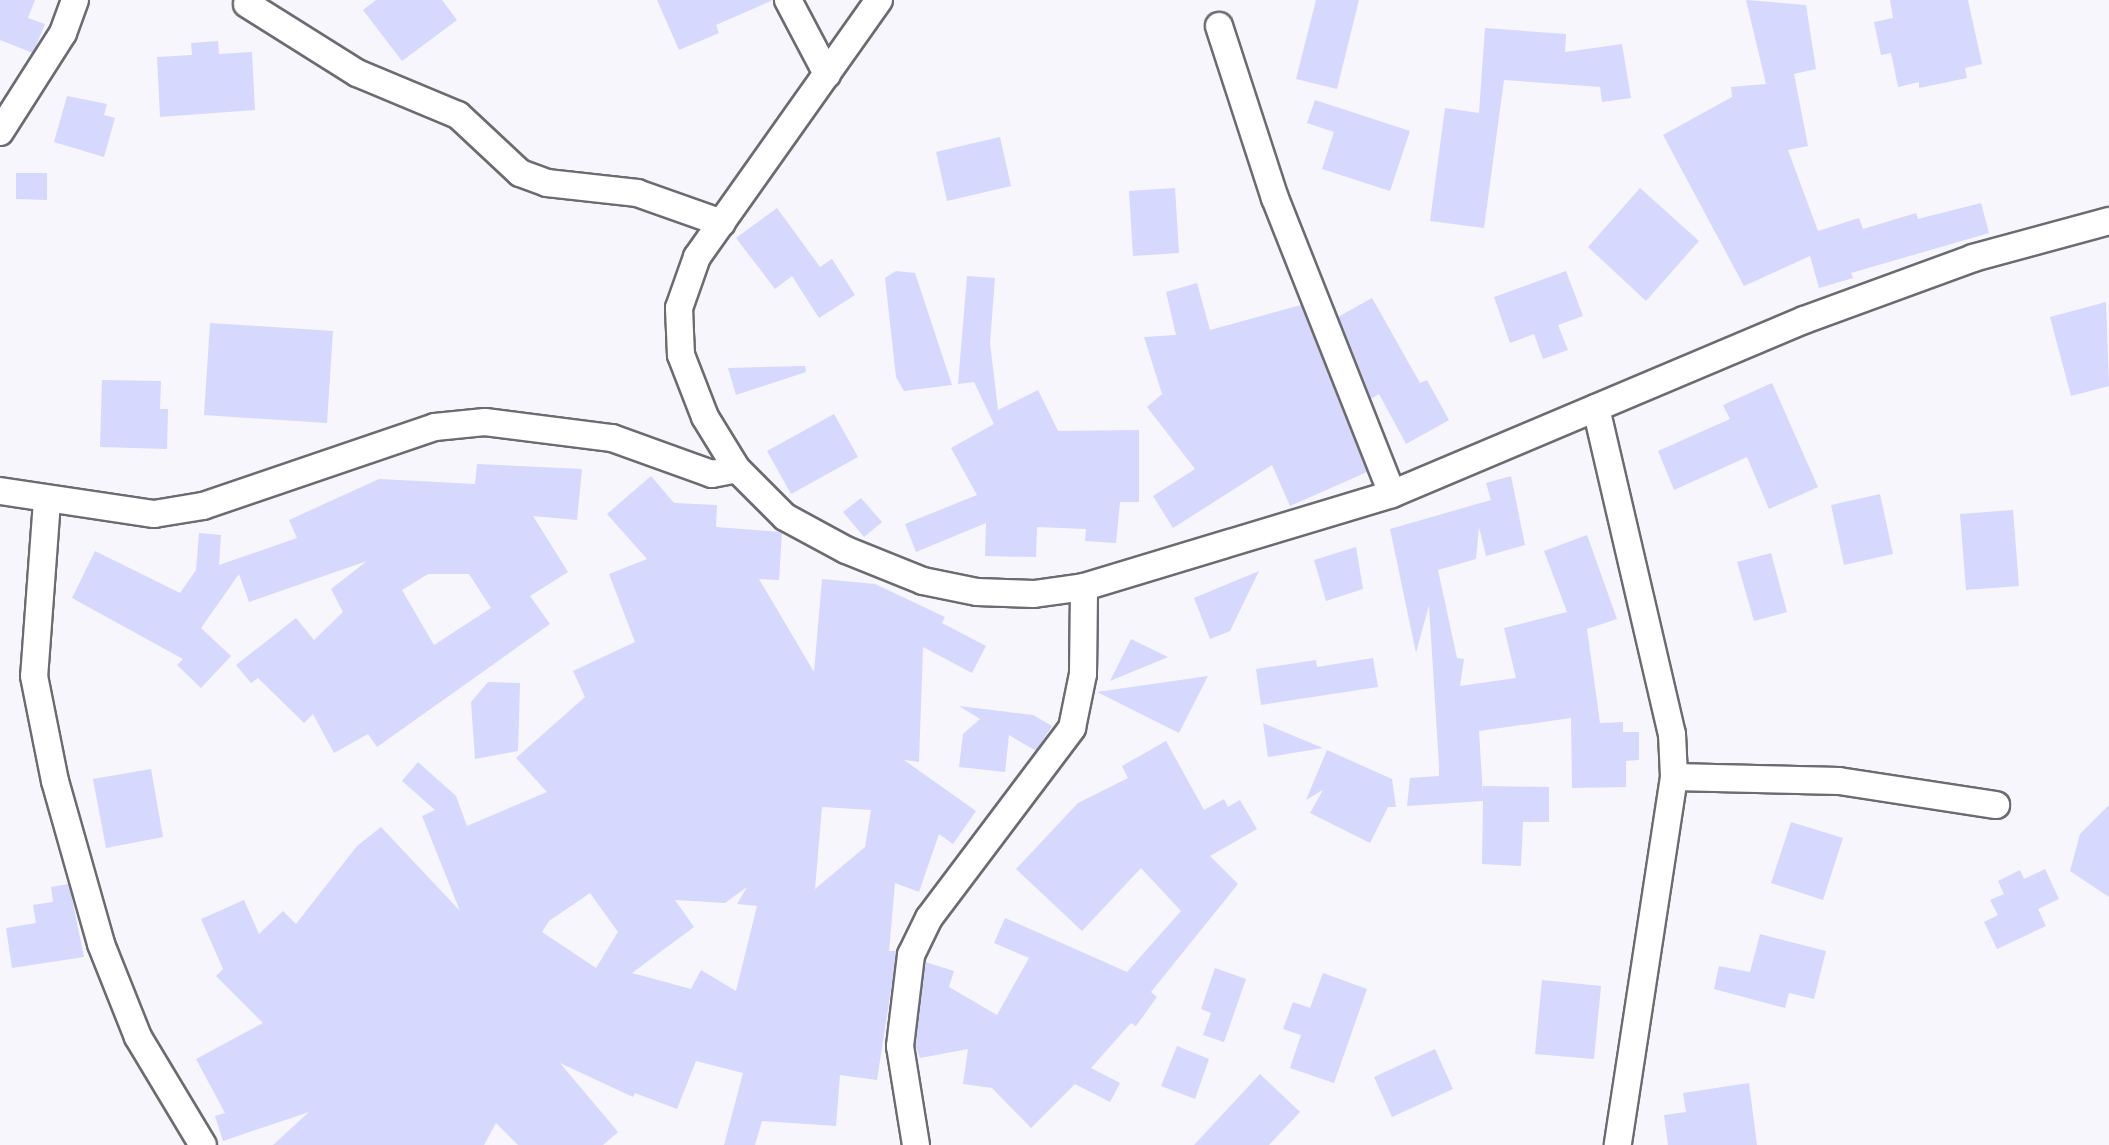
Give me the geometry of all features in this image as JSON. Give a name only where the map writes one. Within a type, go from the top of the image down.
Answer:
[{"type":"street","points":[[0,132],[63,33],[75,0]]},
{"type":"street","points":[[788,0],[827,74]]},
{"type":"street","points":[[879,0],[697,256],[679,308],[681,343],[705,417],[737,469],[785,517],[846,550],[923,581],[977,592],[1034,594],[1084,587],[1392,494],[1804,320],[1973,258],[2109,221]]},
{"type":"street","points":[[246,4],[357,73],[458,116],[520,174],[547,183],[637,193],[722,223]]},
{"type":"street","points":[[1219,26],[1275,198],[1392,494]]},
{"type":"street","points":[[1596,408],[1672,734],[1674,777],[1618,1145]]},
{"type":"street","points":[[0,491],[46,501],[154,514],[203,506],[435,427],[485,422],[612,438],[712,474],[737,469]]},
{"type":"street","points":[[46,501],[33,676],[55,781],[100,944],[138,1037],[203,1145]]},
{"type":"street","points":[[916,1145],[900,1046],[911,955],[929,918],[1072,728],[1083,674],[1084,587]]},
{"type":"street","points":[[1674,777],[1839,781],[1996,805]]},
{"type":"building","points":[[0,0],[35,0],[28,18],[45,24],[33,53],[0,40]]},
{"type":"building","points":[[376,0],[442,0],[457,20],[402,61],[363,10]]},
{"type":"building","points":[[657,0],[773,0],[716,25],[719,33],[679,50]]},
{"type":"building","points":[[1316,0],[1359,0],[1337,89],[1296,79]]},
{"type":"building","points":[[1746,0],[1806,5],[1816,69],[1794,74],[1808,146],[1788,150],[1818,231],[1859,218],[1863,229],[1916,213],[1918,219],[1981,203],[1989,233],[1851,273],[1853,278],[1819,288],[1810,256],[1744,286],[1663,135],[1732,97],[1731,87],[1766,84]]},
{"type":"building","points":[[1890,0],[1968,0],[1982,64],[1965,68],[1967,78],[1919,88],[1919,82],[1898,87],[1891,53],[1881,55],[1874,22],[1893,18]]},
{"type":"building","points":[[1485,28],[1566,34],[1565,52],[1622,44],[1631,98],[1602,102],[1600,87],[1504,80],[1484,228],[1430,221],[1445,108],[1479,113]]},
{"type":"building","points":[[218,41],[219,54],[252,52],[255,110],[160,117],[157,57],[192,55],[191,43]]},
{"type":"building","points":[[67,96],[107,104],[104,115],[115,118],[104,157],[54,142]]},
{"type":"building","points":[[1315,100],[1410,131],[1390,191],[1322,169],[1334,132],[1307,123]]},
{"type":"building","points":[[1000,137],[1011,186],[947,201],[936,152]]},
{"type":"building","points":[[16,173],[47,173],[47,200],[16,199]]},
{"type":"building","points":[[1175,188],[1179,253],[1133,256],[1129,191]]},
{"type":"building","points":[[1640,188],[1699,241],[1646,301],[1588,247]]},
{"type":"building","points":[[777,208],[820,267],[832,259],[855,295],[819,318],[792,276],[775,289],[736,238]]},
{"type":"building","points":[[896,271],[915,273],[952,385],[904,391],[896,377],[885,278]]},
{"type":"building","points":[[1566,271],[1583,316],[1558,325],[1568,350],[1543,359],[1534,334],[1510,343],[1494,297]]},
{"type":"building","points":[[967,276],[995,278],[990,343],[998,410],[1038,390],[1058,431],[1139,430],[1139,502],[1120,502],[1116,543],[1085,541],[1086,529],[1037,527],[1036,557],[985,556],[986,523],[916,552],[905,524],[977,495],[951,448],[994,424],[974,382],[958,384]]},
{"type":"building","points":[[1197,283],[1210,330],[1301,305],[1367,472],[1290,506],[1272,465],[1173,528],[1153,496],[1195,469],[1147,407],[1162,394],[1144,337],[1176,335],[1166,292]]},
{"type":"building","points":[[1372,298],[1420,383],[1427,380],[1449,420],[1406,444],[1379,394],[1371,399],[1338,317]]},
{"type":"building","points":[[2106,302],[2109,386],[2071,396],[2050,317]]},
{"type":"building","points":[[210,323],[333,331],[327,423],[204,415]]},
{"type":"building","points":[[805,366],[806,372],[736,395],[728,368]]},
{"type":"building","points":[[102,380],[161,381],[160,409],[168,409],[167,449],[100,447]]},
{"type":"building","points":[[1772,383],[1818,487],[1769,509],[1747,457],[1674,490],[1658,451],[1730,419],[1723,405]]},
{"type":"building","points":[[834,414],[858,457],[791,494],[767,451]]},
{"type":"building","points":[[477,464],[582,469],[577,520],[533,516],[568,572],[530,596],[550,624],[377,747],[368,734],[334,753],[313,714],[304,723],[258,678],[251,683],[236,665],[296,618],[314,640],[343,612],[331,589],[367,561],[249,602],[239,574],[201,628],[231,656],[201,688],[177,665],[183,659],[72,598],[95,551],[180,593],[196,570],[199,533],[221,535],[219,565],[297,538],[289,520],[379,479],[475,484]],"holes":[[[428,574],[469,574],[491,608],[434,645],[402,590]]]},
{"type":"building","points":[[651,476],[674,503],[717,505],[716,527],[782,532],[779,580],[759,579],[814,672],[822,579],[875,584],[945,617],[942,623],[986,646],[972,673],[923,647],[919,762],[904,760],[976,811],[953,844],[939,834],[919,892],[895,883],[889,951],[897,951],[877,1080],[840,1075],[836,1126],[762,1121],[755,1145],[724,1145],[743,1073],[696,1061],[677,1109],[635,1093],[633,1097],[560,1063],[618,1132],[603,1145],[518,1145],[496,1123],[484,1145],[273,1145],[309,1112],[223,1141],[215,1116],[225,1113],[196,1059],[263,1023],[216,976],[223,969],[201,919],[244,900],[259,934],[283,911],[296,924],[357,846],[381,827],[460,911],[422,816],[435,810],[402,781],[418,762],[456,796],[467,826],[547,792],[516,758],[585,697],[573,671],[635,642],[609,574],[647,559],[607,514]],"holes":[[[822,807],[871,810],[865,847],[815,889]],[[747,887],[737,904],[757,906],[736,991],[701,970],[691,989],[632,973],[694,927],[675,900],[725,903]],[[590,893],[618,932],[596,968],[542,932],[549,921]]]},
{"type":"building","points":[[1511,476],[1525,545],[1486,556],[1479,527],[1476,559],[1438,570],[1457,658],[1464,659],[1460,686],[1516,678],[1504,628],[1567,612],[1544,551],[1587,535],[1617,619],[1587,629],[1600,723],[1623,722],[1623,732],[1639,732],[1639,760],[1626,761],[1626,787],[1572,788],[1571,718],[1479,731],[1483,796],[1483,786],[1549,787],[1549,822],[1523,822],[1521,866],[1482,864],[1483,801],[1407,806],[1410,778],[1439,776],[1439,766],[1429,605],[1416,653],[1390,529],[1491,500],[1486,483]]},
{"type":"building","points":[[1880,494],[1893,554],[1844,565],[1831,505]]},
{"type":"building","points":[[861,498],[882,522],[864,537],[843,512]]},
{"type":"building","points":[[2013,510],[2019,586],[1966,590],[1960,514]]},
{"type":"building","points":[[1356,547],[1363,589],[1326,601],[1314,560]]},
{"type":"building","points":[[1771,553],[1787,612],[1754,621],[1737,562]]},
{"type":"building","points":[[1259,571],[1230,631],[1210,639],[1194,598]]},
{"type":"building","points":[[1131,639],[1168,657],[1110,681]]},
{"type":"building","points":[[1373,658],[1378,687],[1261,705],[1256,669],[1316,660],[1317,667]]},
{"type":"building","points":[[1208,676],[1179,733],[1097,692]]},
{"type":"building","points":[[488,682],[520,683],[518,751],[475,759],[471,702]]},
{"type":"building","points":[[959,706],[1033,715],[1052,726],[1036,751],[1009,735],[1005,772],[959,767],[963,734],[980,719]]},
{"type":"building","points":[[1263,723],[1323,748],[1268,757]]},
{"type":"building","points":[[1166,741],[1204,810],[1224,799],[1228,807],[1240,800],[1257,829],[1210,856],[1238,884],[1151,992],[1157,997],[1136,1026],[1131,1023],[1091,1068],[1120,1083],[1110,1102],[1075,1084],[1031,1128],[992,1088],[963,1084],[968,1049],[920,1058],[915,1045],[925,962],[954,971],[949,987],[997,1015],[1029,958],[994,943],[1005,918],[1127,972],[1181,911],[1141,868],[1082,931],[1016,869],[1078,803],[1128,778],[1122,766]]},
{"type":"building","points":[[1327,750],[1392,779],[1396,807],[1388,807],[1370,843],[1310,813],[1323,790],[1306,800]]},
{"type":"building","points":[[151,769],[163,837],[106,848],[93,779]]},
{"type":"building","points":[[2109,805],[2109,897],[2070,871],[2080,834]]},
{"type":"building","points":[[1791,822],[1843,838],[1823,900],[1771,883]]},
{"type":"building","points":[[2045,869],[2059,899],[2038,909],[2046,926],[1997,949],[1984,922],[1998,915],[1990,900],[2004,894],[1998,881],[2020,870],[2024,879]]},
{"type":"building","points":[[69,884],[84,957],[12,968],[6,928],[36,923],[33,905],[53,902],[51,887]]},
{"type":"building","points":[[1760,934],[1826,951],[1814,999],[1789,993],[1785,1008],[1714,989],[1719,966],[1750,972]]},
{"type":"building","points":[[1215,968],[1246,979],[1224,1042],[1203,1035],[1211,1013],[1201,1009]]},
{"type":"building","points":[[1323,973],[1367,989],[1334,1083],[1290,1068],[1301,1035],[1283,1029],[1293,1002],[1310,1008]]},
{"type":"building","points":[[1542,980],[1601,986],[1594,1059],[1535,1054]]},
{"type":"building","points":[[1177,1046],[1209,1059],[1195,1099],[1161,1086]]},
{"type":"building","points":[[1435,1049],[1453,1089],[1392,1117],[1374,1077]]},
{"type":"building","points":[[1260,1074],[1300,1112],[1269,1145],[1194,1145]]},
{"type":"building","points":[[1749,1083],[1757,1145],[1668,1145],[1664,1115],[1686,1112],[1683,1093]]}]
